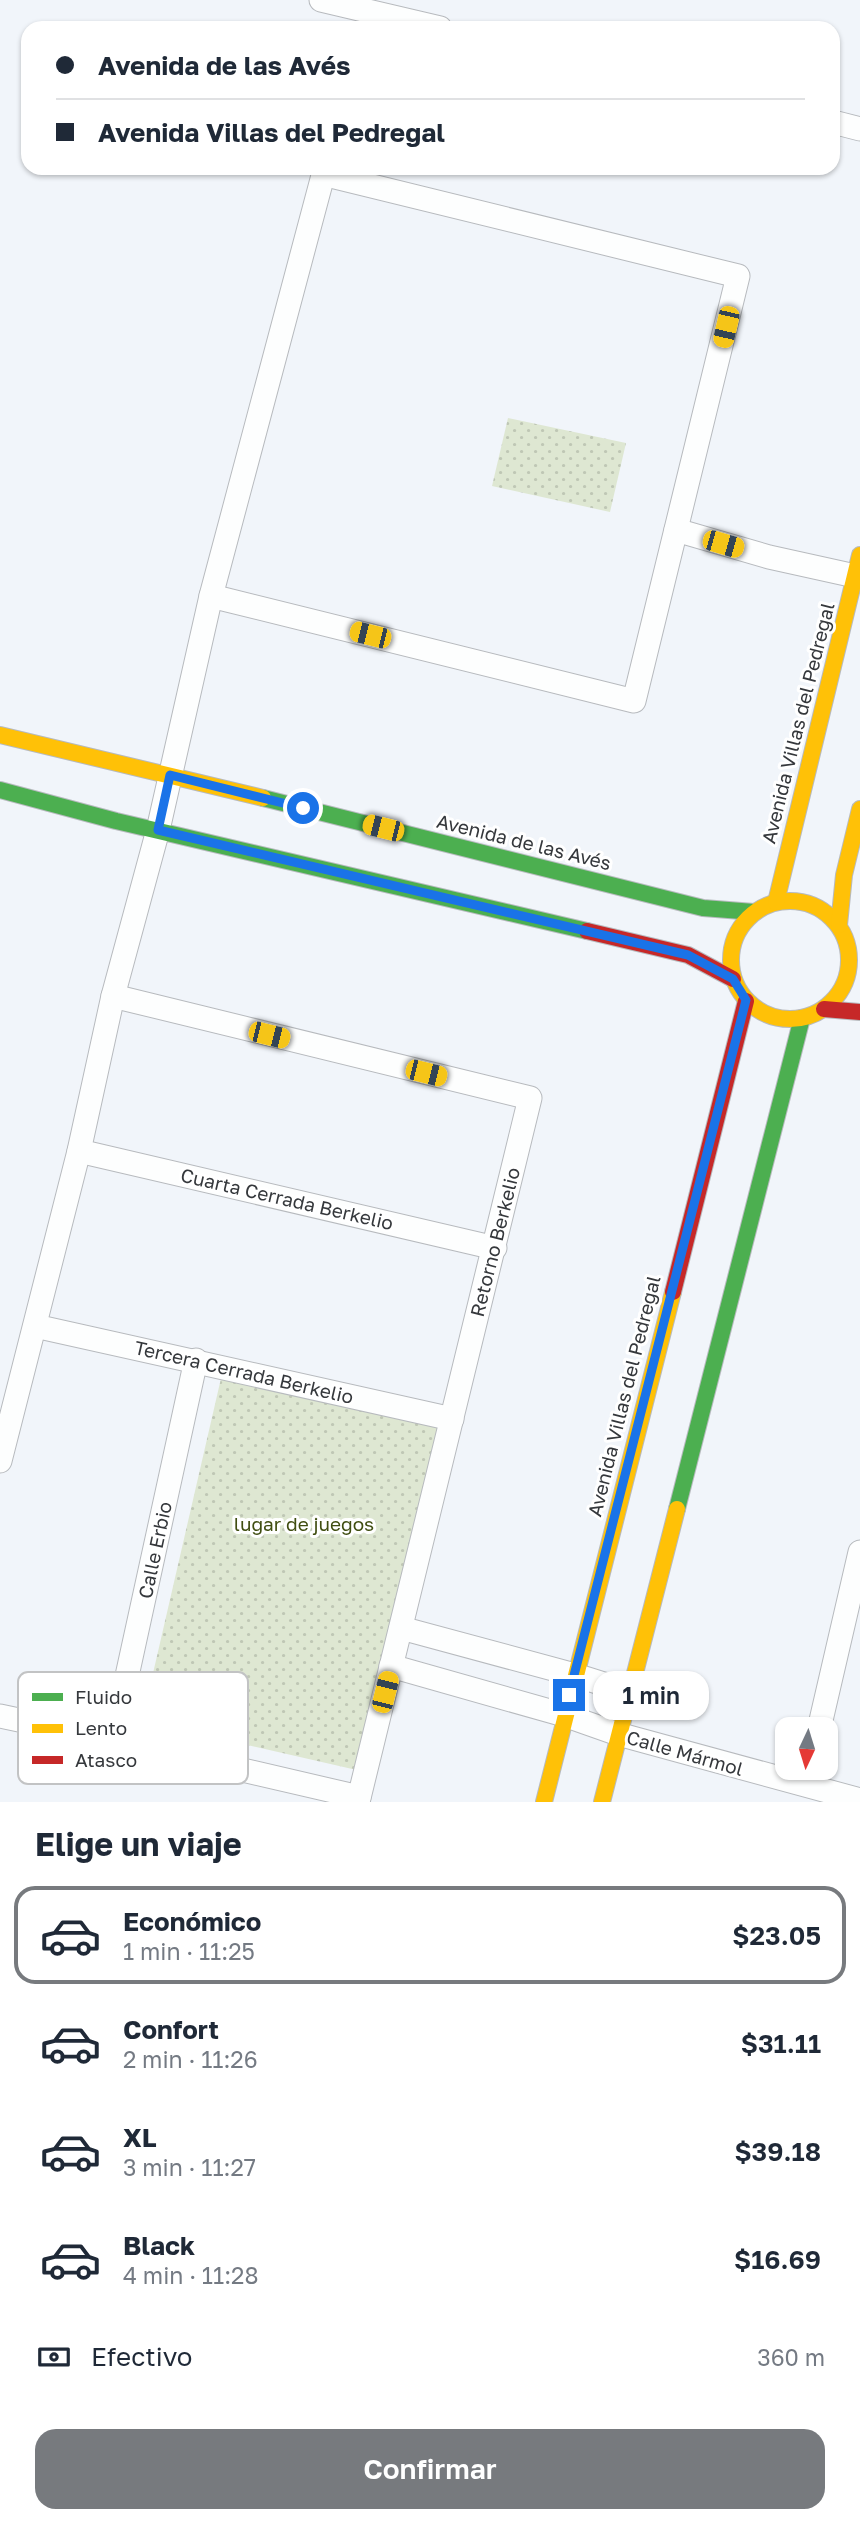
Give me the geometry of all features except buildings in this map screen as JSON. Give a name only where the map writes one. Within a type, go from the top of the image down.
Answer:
[{"type":"street","points":[[333,1],[360,19],[378,21]]},
{"type":"street","points":[[840,124],[860,129]]},
{"type":"street","points":[[0,1461],[79,1151],[113,996],[158,830],[211,596],[323,175]]},
{"type":"street","points":[[211,596],[634,701],[738,276],[340,175]]},
{"type":"street","points":[[676,530],[769,557],[858,566]]},
{"type":"street","name":"Avenida Villas del Pedregal","points":[[776,902],[858,566]]},
{"type":"street","name":"Avenida de las Avés","points":[[0,735],[703,908],[754,912]]},
{"type":"street","points":[[0,790],[116,821],[688,955],[733,979]]},
{"type":"street","points":[[839,925],[844,875],[860,809]]},
{"type":"street","points":[[799,901],[822,909],[839,925],[854,948],[841,992],[824,1009],[802,1018],[782,1019],[762,1013],[746,1000],[733,979],[730,954],[737,930],[754,912],[776,902],[799,901]]},
{"type":"street","name":"Retorno Berkelio","points":[[113,996],[530,1098],[359,1800]]},
{"type":"street","name":"Avenida Villas del Pedregal","points":[[544,1802],[746,1000]]},
{"type":"street","points":[[824,1009],[860,1012]]},
{"type":"street","points":[[602,1802],[802,1018]]},
{"type":"street","name":"Cuarta Cerrada Berkelio","points":[[79,1151],[495,1248]]},
{"type":"street","name":"Tercera Cerrada Berkelio","points":[[35,1325],[452,1419]]},
{"type":"street","name":"Calle Erbio","points":[[128,1672],[196,1360]]},
{"type":"street","points":[[823,1717],[852,1620],[860,1552]]},
{"type":"street","points":[[401,1628],[629,1692]]},
{"type":"street","name":"Calle Mármol","points":[[391,1665],[564,1715],[618,1734],[775,1770]]},
{"type":"street","points":[[0,1716],[18,1720]]},
{"type":"street","points":[[248,1773],[359,1800]]},
{"type":"street","name":"Calle Mármol","points":[[815,1780],[860,1800]]},
{"type":"green space","points":[[508,418],[626,443],[610,512],[492,486]]},
{"type":"green space","name":"lugar de juegos","points":[[222,1374],[443,1428],[361,1771],[248,1745],[248,1672],[153,1672]]},
{"type":"traffic: fast","points":[[0,790],[116,821],[587,931]]},
{"type":"traffic: fast","points":[[263,798],[703,908],[754,912]]},
{"type":"traffic: fast","points":[[677,1509],[802,1018]]},
{"type":"traffic: slow","points":[[776,902],[860,555]]},
{"type":"traffic: slow","points":[[0,735],[263,798]]},
{"type":"traffic: slow","points":[[839,925],[844,875],[860,809]]},
{"type":"traffic: slow","points":[[790,901],[813,905],[832,918],[845,937],[849,960],[845,983],[832,1002],[813,1015],[790,1019],[767,1015],[748,1002],[735,983],[731,960],[735,937],[748,918],[767,905],[790,901]]},
{"type":"traffic: slow","points":[[544,1802],[673,1292]]},
{"type":"traffic: slow","points":[[602,1802],[677,1509]]},
{"type":"traffic: jam","points":[[587,931],[688,955],[733,979]]},
{"type":"traffic: jam","points":[[673,1292],[746,1001]]},
{"type":"traffic: jam","points":[[824,1009],[860,1012]]},
{"type":"route","points":[[303,808],[170,775],[158,830],[688,955],[733,979],[746,1000],[569,1695]]}]
